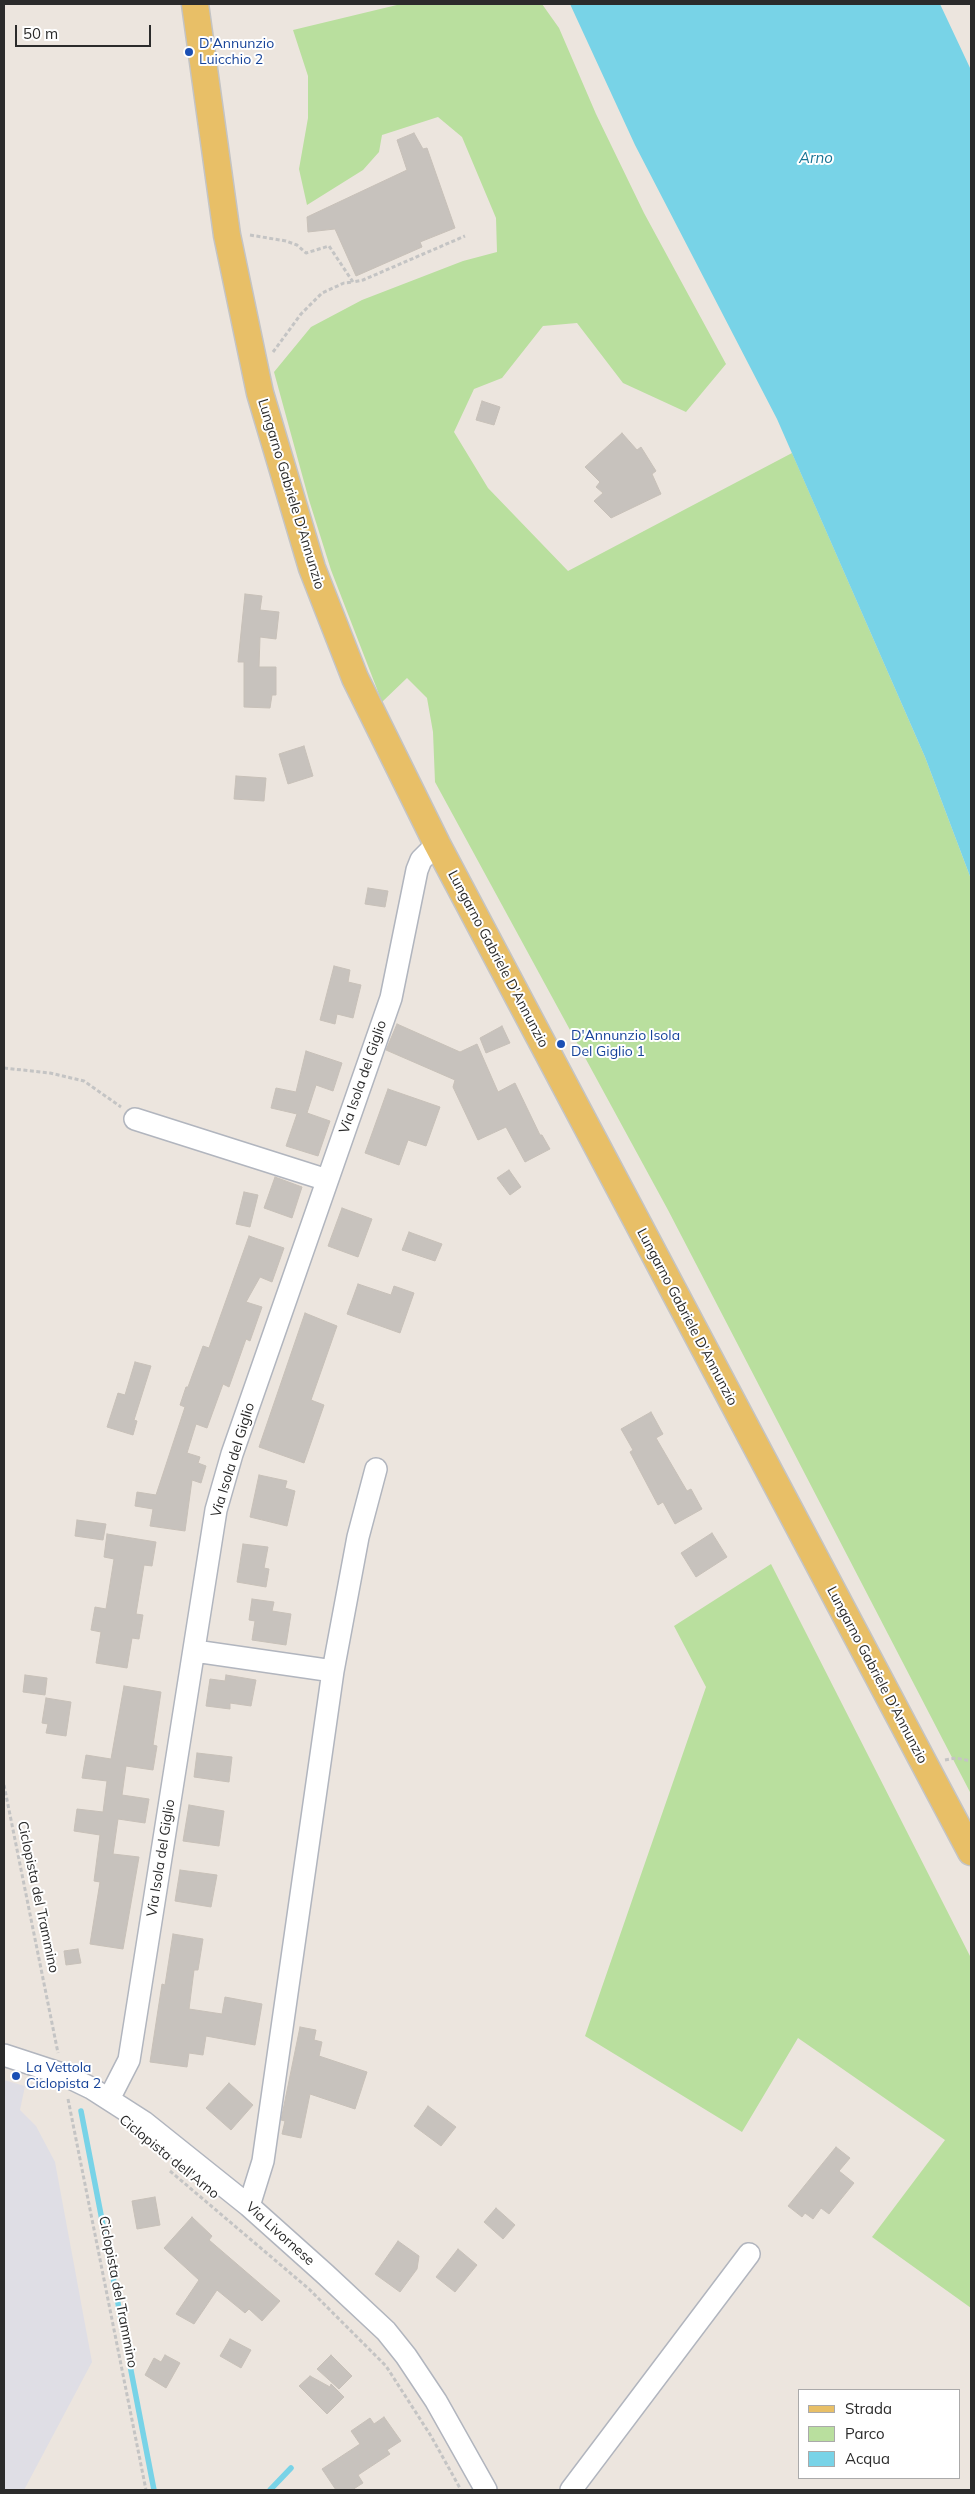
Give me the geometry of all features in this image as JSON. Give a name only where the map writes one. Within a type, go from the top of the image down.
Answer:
[{"type":"main road","name":"Lungarno Gabriele D'Annunzio","points":[[195,4],[227,235],[255,374],[312,568],[355,678],[437,844],[971,1852]]},
{"type":"street","name":"Via Isola del Giglio","points":[[109,2099],[129,2060],[219,1500],[235,1445],[392,998],[417,870],[421,860],[437,844]]},
{"type":"street","points":[[135,1119],[327,1180]]},
{"type":"street","points":[[249,2206],[263,2161],[333,1672],[358,1537],[376,1469]]},
{"type":"street","points":[[195,1651],[333,1672]]},
{"type":"street","name":"Via Livornese","points":[[4,2055],[62,2074],[109,2099],[144,2122],[249,2206],[386,2331],[428,2388],[486,2490]]},
{"type":"street","points":[[571,2490],[749,2254]]},
{"type":"path","points":[[227,235],[261,236],[286,241],[297,245],[306,253],[329,246],[353,282]]},
{"type":"path","points":[[255,374],[301,314],[322,294],[344,283],[363,280],[465,236]]},
{"type":"path","points":[[4,1068],[50,1073],[84,1081],[135,1119]]},
{"type":"path","name":"Ciclopista del Trammino","points":[[4,1784],[56,2044]]},
{"type":"path","name":"Ciclopista del Trammino","points":[[75,2103],[68,2099],[146,2490]]},
{"type":"path","name":"Ciclopista dell'Arno","points":[[168,2169],[309,2289],[386,2366],[431,2436],[460,2490]]},
{"type":"shaded area","points":[[4,2080],[25,2086],[20,2110],[36,2126],[55,2162],[92,2362],[24,2490],[4,2490]]},
{"type":"green space","points":[[401,4],[542,4],[559,28],[596,114],[644,213],[726,364],[686,412],[623,383],[577,323],[543,326],[502,378],[474,389],[454,432],[488,488],[568,571],[792,453],[925,757],[971,879],[971,1794],[668,1210],[435,782],[433,732],[427,698],[407,678],[382,702],[331,570],[309,500],[274,372],[311,327],[362,300],[463,261],[497,252],[496,218],[462,137],[438,117],[382,135],[379,152],[363,170],[307,205],[299,169],[308,118],[308,76],[293,30]]},
{"type":"green space","points":[[771,1564],[971,1958],[971,2308],[872,2237],[945,2140],[798,2038],[742,2132],[585,2036],[706,1687],[674,1626]]},
{"type":"water","name":"Arno","points":[[570,4],[940,4],[971,70],[971,879],[925,757],[777,419],[635,145]]},
{"type":"building","points":[[414,133],[423,149],[427,148],[455,228],[420,242],[422,247],[356,276],[335,229],[308,232],[307,217],[407,170],[397,140]]},
{"type":"building","points":[[482,401],[500,407],[494,425],[476,420]]},
{"type":"building","points":[[622,433],[637,450],[641,447],[656,471],[652,474],[661,494],[611,518],[594,501],[603,493],[596,487],[600,482],[585,467]]},
{"type":"building","points":[[245,594],[262,596],[260,610],[279,612],[276,639],[260,637],[259,667],[276,667],[276,695],[272,695],[270,708],[244,707],[244,662],[238,662]]},
{"type":"building","points":[[304,746],[313,776],[288,784],[279,754]]},
{"type":"building","points":[[236,776],[266,778],[264,801],[234,799]]},
{"type":"building","points":[[368,888],[388,891],[385,907],[365,904]]},
{"type":"building","points":[[334,966],[350,970],[348,982],[361,985],[353,1018],[337,1014],[335,1024],[320,1020]]},
{"type":"building","points":[[397,1024],[460,1052],[477,1044],[498,1092],[515,1083],[540,1135],[542,1135],[550,1149],[525,1162],[506,1127],[478,1140],[453,1087],[455,1080],[386,1050]]},
{"type":"building","points":[[502,1026],[510,1043],[486,1053],[480,1038]]},
{"type":"building","points":[[306,1051],[342,1063],[333,1091],[316,1085],[307,1113],[330,1121],[318,1156],[286,1146],[297,1114],[271,1108],[276,1088],[296,1092]]},
{"type":"building","points":[[388,1089],[440,1107],[426,1146],[408,1140],[399,1165],[365,1153]]},
{"type":"building","points":[[509,1170],[521,1187],[510,1195],[497,1178]]},
{"type":"building","points":[[275,1177],[302,1187],[292,1218],[264,1208]]},
{"type":"building","points":[[244,1192],[258,1195],[250,1227],[236,1224]]},
{"type":"building","points":[[342,1208],[372,1219],[358,1257],[328,1246]]},
{"type":"building","points":[[409,1232],[442,1244],[435,1261],[402,1250]]},
{"type":"building","points":[[249,1236],[284,1248],[272,1282],[260,1277],[246,1302],[262,1307],[250,1341],[246,1339],[229,1387],[223,1384],[207,1428],[196,1424],[187,1453],[200,1457],[198,1463],[206,1466],[201,1483],[192,1480],[185,1531],[150,1526],[153,1509],[135,1506],[137,1492],[156,1495],[185,1407],[180,1405],[186,1387],[188,1387],[203,1346],[209,1348]]},
{"type":"building","points":[[358,1284],[391,1295],[394,1286],[414,1293],[400,1333],[347,1314]]},
{"type":"building","points":[[305,1313],[337,1326],[311,1400],[324,1405],[304,1463],[259,1447]]},
{"type":"building","points":[[135,1362],[151,1366],[134,1420],[137,1421],[133,1435],[107,1427],[118,1393],[125,1395]]},
{"type":"building","points":[[651,1412],[663,1434],[656,1438],[687,1491],[691,1489],[702,1509],[675,1524],[663,1502],[658,1505],[630,1452],[633,1450],[621,1429]]},
{"type":"building","points":[[259,1475],[287,1481],[285,1488],[295,1491],[287,1526],[250,1517]]},
{"type":"building","points":[[77,1520],[106,1524],[103,1540],[75,1536]]},
{"type":"building","points":[[712,1533],[727,1557],[696,1577],[681,1553]]},
{"type":"building","points":[[107,1534],[156,1542],[152,1566],[144,1565],[136,1614],[143,1615],[139,1639],[132,1638],[127,1668],[96,1663],[101,1632],[91,1630],[95,1607],[106,1609],[114,1559],[104,1557]]},
{"type":"building","points":[[243,1544],[268,1547],[264,1568],[269,1569],[266,1587],[237,1582]]},
{"type":"building","points":[[252,1599],[274,1602],[272,1611],[291,1614],[286,1645],[252,1640],[255,1621],[249,1620]]},
{"type":"building","points":[[25,1675],[47,1678],[45,1695],[23,1692]]},
{"type":"building","points":[[226,1675],[256,1680],[251,1706],[230,1703],[230,1709],[206,1706],[210,1679],[225,1681]]},
{"type":"building","points":[[124,1686],[161,1692],[153,1745],[157,1746],[153,1770],[126,1766],[122,1795],[149,1799],[145,1823],[118,1819],[113,1854],[139,1857],[123,1949],[90,1944],[100,1882],[94,1881],[100,1835],[74,1831],[77,1809],[103,1812],[107,1781],[82,1778],[86,1755],[111,1759]]},
{"type":"building","points":[[46,1698],[71,1702],[66,1736],[46,1733],[48,1724],[42,1723]]},
{"type":"building","points":[[197,1753],[232,1757],[229,1782],[194,1777]]},
{"type":"building","points":[[189,1805],[224,1811],[219,1846],[183,1841]]},
{"type":"building","points":[[180,1870],[217,1875],[211,1907],[175,1901]]},
{"type":"building","points":[[173,1934],[203,1939],[198,1970],[194,1970],[189,2009],[222,2014],[225,1997],[262,2004],[255,2045],[206,2036],[203,2055],[189,2053],[187,2067],[150,2062],[162,1984],[165,1985]]},
{"type":"building","points":[[78,1949],[81,1963],[66,1965],[64,1951]]},
{"type":"building","points":[[300,2027],[316,2030],[314,2040],[322,2042],[319,2056],[367,2072],[355,2109],[310,2094],[301,2138],[282,2134],[285,2121],[281,2120]]},
{"type":"building","points":[[229,2083],[253,2105],[231,2130],[206,2108]]},
{"type":"building","points":[[428,2106],[456,2127],[441,2146],[414,2126]]},
{"type":"building","points":[[836,2147],[850,2158],[839,2171],[854,2183],[829,2214],[821,2208],[813,2219],[805,2213],[802,2217],[788,2206]]},
{"type":"building","points":[[155,2197],[160,2225],[137,2229],[132,2201]]},
{"type":"building","points":[[496,2208],[515,2225],[503,2239],[484,2222]]},
{"type":"building","points":[[192,2217],[212,2236],[209,2240],[280,2301],[262,2321],[249,2309],[245,2313],[217,2290],[194,2324],[176,2314],[199,2280],[164,2248]]},
{"type":"building","points":[[398,2241],[419,2256],[417,2269],[400,2292],[375,2274]]},
{"type":"building","points":[[458,2249],[477,2265],[455,2292],[436,2277]]},
{"type":"building","points":[[230,2339],[251,2350],[241,2368],[220,2356]]},
{"type":"building","points":[[165,2355],[180,2363],[166,2388],[145,2375],[154,2358],[161,2362]]},
{"type":"building","points":[[331,2355],[352,2376],[339,2389],[317,2369]]},
{"type":"building","points":[[310,2376],[330,2387],[331,2384],[344,2397],[327,2414],[299,2386]]},
{"type":"building","points":[[384,2417],[401,2441],[387,2450],[390,2454],[358,2475],[363,2483],[352,2490],[336,2490],[322,2469],[360,2444],[351,2431],[370,2418],[374,2424]]},
{"type":"waterway","points":[[81,2111],[154,2490]]},
{"type":"waterway","points":[[270,2490],[291,2468]]},
{"type":"place","name":"D'Annunzio Luicchio 2","points":[[189,52]]},
{"type":"place","name":"D'Annunzio Isola Del Giglio 1","points":[[561,1044]]},
{"type":"place","name":"La Vettola Ciclopista 2","points":[[16,2076]]}]
